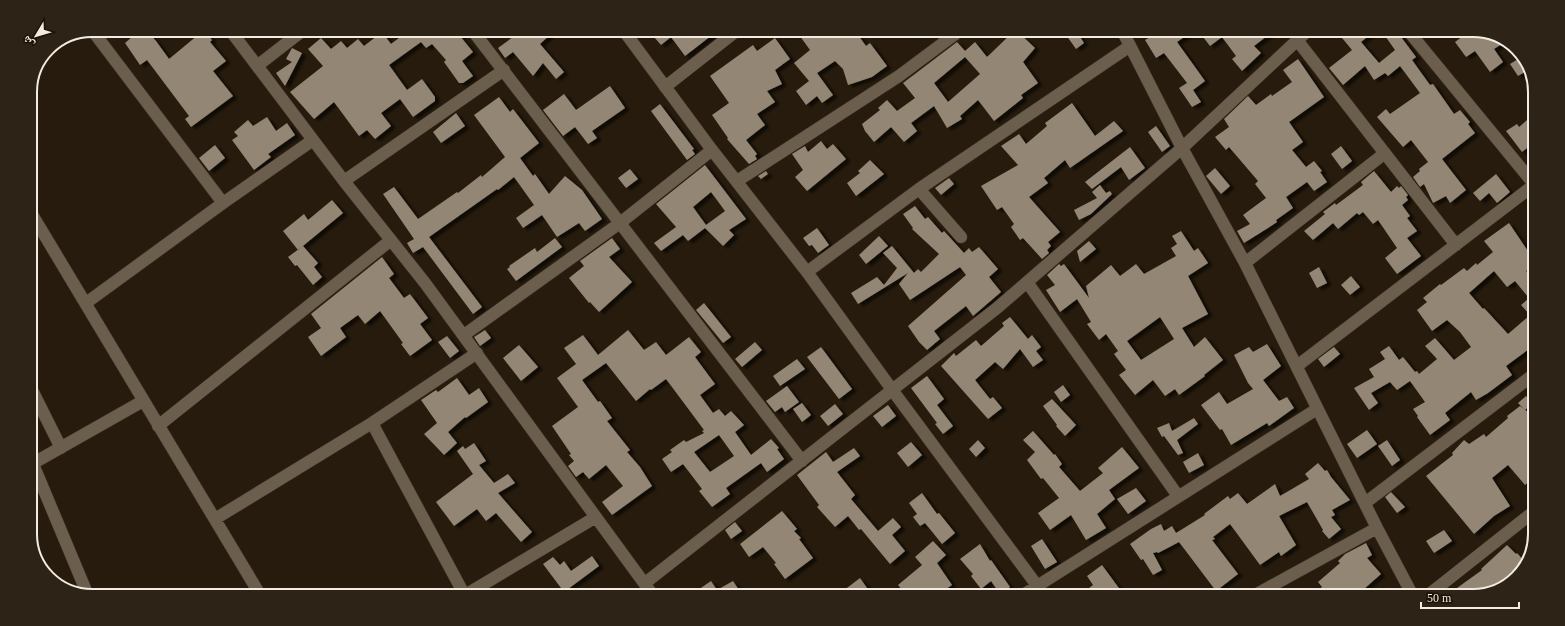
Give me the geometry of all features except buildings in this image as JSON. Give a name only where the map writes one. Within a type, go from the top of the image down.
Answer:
[{"type":"street","points":[[97,37],[223,203]]},
{"type":"street","points":[[235,37],[344,181],[464,335],[649,589]]},
{"type":"street","points":[[257,66],[293,37]]},
{"type":"street","points":[[478,37],[802,461]]},
{"type":"street","points":[[628,37],[712,150],[807,272],[892,391],[1040,589]]},
{"type":"street","points":[[665,87],[729,37]]},
{"type":"street","points":[[737,181],[899,76],[951,37]]},
{"type":"street","points":[[1126,37],[1182,148],[1297,366],[1364,503],[1409,589]]},
{"type":"street","points":[[645,582],[997,308],[1182,148],[1300,37]]},
{"type":"street","points":[[1302,37],[1385,153],[1456,245]]},
{"type":"street","points":[[1413,37],[1528,178]]},
{"type":"street","points":[[807,272],[918,189],[1130,46]]},
{"type":"street","points":[[344,181],[504,70]]},
{"type":"street","points":[[86,303],[223,203],[313,140]]},
{"type":"street","points":[[464,335],[620,223],[712,150]]},
{"type":"street","points":[[1244,263],[1385,153]]},
{"type":"street","points":[[918,189],[961,237]]},
{"type":"street","points":[[1297,366],[1528,190]]},
{"type":"street","points":[[37,222],[257,589]]},
{"type":"street","points":[[158,426],[391,240]]},
{"type":"street","points":[[1026,282],[1178,496]]},
{"type":"street","points":[[215,520],[372,423],[477,353]]},
{"type":"street","points":[[1364,503],[1528,379]]},
{"type":"street","points":[[37,400],[61,448]]},
{"type":"street","points":[[37,462],[143,401]]},
{"type":"street","points":[[1044,589],[1178,496],[1317,409]]},
{"type":"street","points":[[372,423],[463,589]]},
{"type":"street","points":[[37,477],[85,589]]},
{"type":"street","points":[[1436,589],[1528,516]]},
{"type":"street","points":[[474,589],[596,517]]},
{"type":"street","points":[[1268,589],[1377,528]]}]
